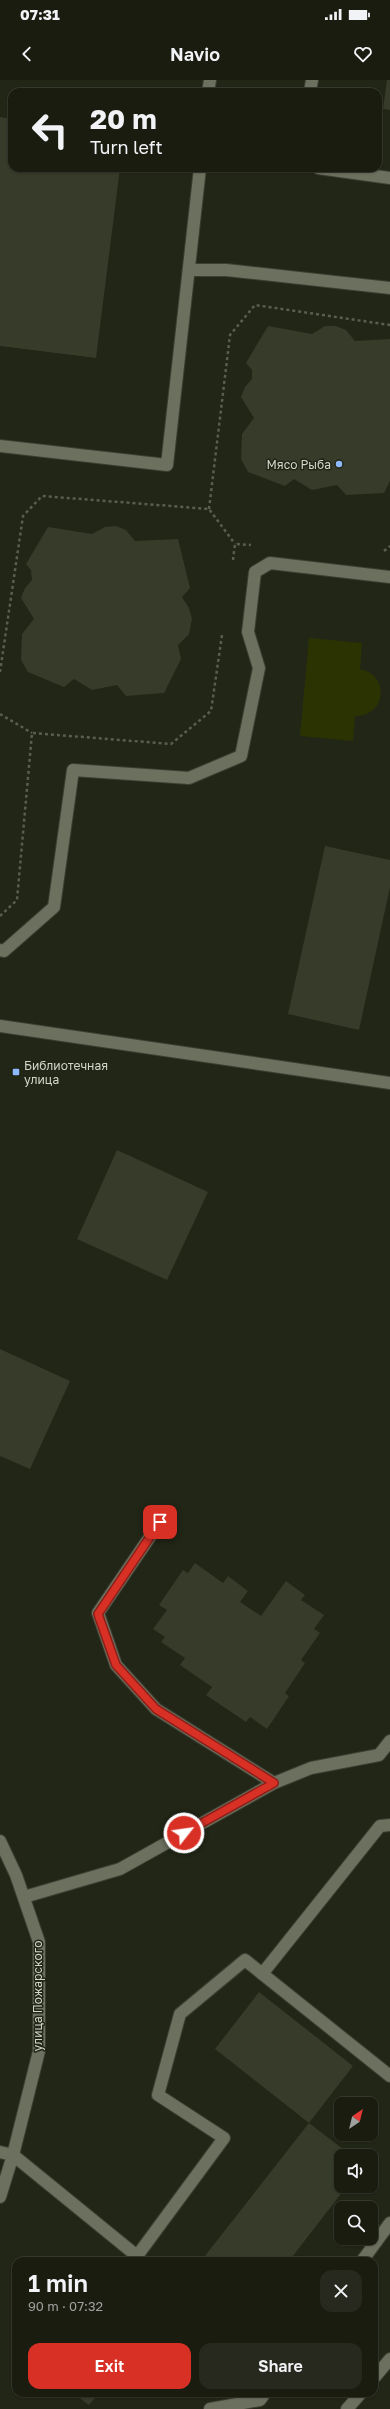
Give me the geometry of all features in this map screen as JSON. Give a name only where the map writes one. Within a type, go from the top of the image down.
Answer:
[{"type":"street","points":[[0,446],[168,464],[200,172]]},
{"type":"street","points":[[347,172],[390,178]]},
{"type":"street","points":[[189,270],[226,270],[390,288]]},
{"type":"street","points":[[0,950],[4,951],[54,907],[74,770],[189,778],[241,756],[259,668],[248,632],[255,572],[270,563],[390,577]]},
{"type":"street","points":[[0,1026],[390,1082]]},
{"type":"street","points":[[160,1522],[98,1614],[116,1665],[156,1709],[274,1783]]},
{"type":"street","points":[[24,1897],[120,1869],[274,1783],[311,1768],[379,1755],[390,1741]]},
{"type":"street","points":[[262,1974],[380,1826],[390,1825]]},
{"type":"street","name":"улица Пожарского","points":[[0,1841],[24,1897],[39,1942],[39,2051],[13,2155],[0,2197]]},
{"type":"street","points":[[0,2152],[13,2155],[137,2256],[224,2138],[158,2094],[180,2014],[245,1960],[390,2076]]},
{"type":"street","points":[[365,2257],[390,2223]]},
{"type":"street","points":[[378,2373],[390,2359]]},
{"type":"street","points":[[210,2409],[260,2400],[262,2397]]},
{"type":"street","points":[[347,2409],[358,2397]]},
{"type":"path","points":[[232,567],[235,544],[209,508],[230,335],[255,305],[390,325]]},
{"type":"path","points":[[0,672],[23,516],[42,496],[209,508]]},
{"type":"path","points":[[235,544],[258,545]]},
{"type":"path","points":[[376,550],[384,551],[390,546]]},
{"type":"path","points":[[0,714],[32,733],[171,744],[211,711],[223,628]]},
{"type":"path","points":[[0,916],[17,900],[32,733]]},
{"type":"green space","points":[[309,638],[362,643],[360,669],[370,673],[376,679],[380,687],[381,695],[379,703],[374,710],[366,714],[355,716],[353,741],[300,736]]},
{"type":"building","points":[[387,80],[390,80],[390,110],[383,109]]},
{"type":"building","points":[[0,117],[8,118],[8,172],[119,172],[96,358],[0,346]]},
{"type":"building","points":[[268,326],[312,334],[325,326],[336,326],[346,330],[355,341],[390,339],[390,481],[384,493],[346,495],[337,485],[312,490],[294,479],[285,486],[248,472],[241,459],[242,434],[254,418],[241,397],[245,387],[252,379],[252,370],[246,363]]},
{"type":"building","points":[[116,526],[126,530],[135,541],[178,539],[190,588],[182,597],[189,608],[192,619],[189,634],[178,645],[181,659],[164,693],[126,696],[117,685],[92,690],[74,679],[64,687],[28,672],[21,660],[22,634],[34,619],[21,598],[25,588],[32,580],[31,570],[26,564],[48,527],[92,534],[105,527]]},
{"type":"building","points":[[325,846],[390,860],[390,887],[359,1030],[288,1014]]},
{"type":"building","points":[[117,1150],[208,1192],[167,1280],[77,1239]]},
{"type":"building","points":[[0,1349],[70,1381],[30,1469],[0,1456]]},
{"type":"building","points":[[195,1563],[223,1583],[228,1576],[248,1591],[240,1602],[261,1616],[286,1581],[305,1595],[301,1600],[324,1615],[314,1629],[320,1633],[301,1660],[305,1663],[285,1693],[289,1696],[267,1729],[250,1717],[246,1722],[206,1695],[212,1687],[180,1665],[185,1658],[161,1642],[165,1637],[153,1629],[167,1610],[159,1605],[183,1570],[188,1573]]},
{"type":"building","points":[[259,1992],[353,2066],[309,2123],[215,2049]]},
{"type":"building","points":[[309,2123],[343,2149],[334,2149],[334,2193],[342,2193],[292,2257],[204,2257]]},
{"type":"building","points":[[78,2397],[96,2397],[89,2405]]},
{"type":"place","name":"Мясо Рыба","points":[[339,464]]},
{"type":"place","name":"Библиотечная улица","points":[[16,1072]]},
{"type":"route","points":[[160,1522],[98,1614],[116,1665],[156,1709],[274,1783],[184,1833]]}]
